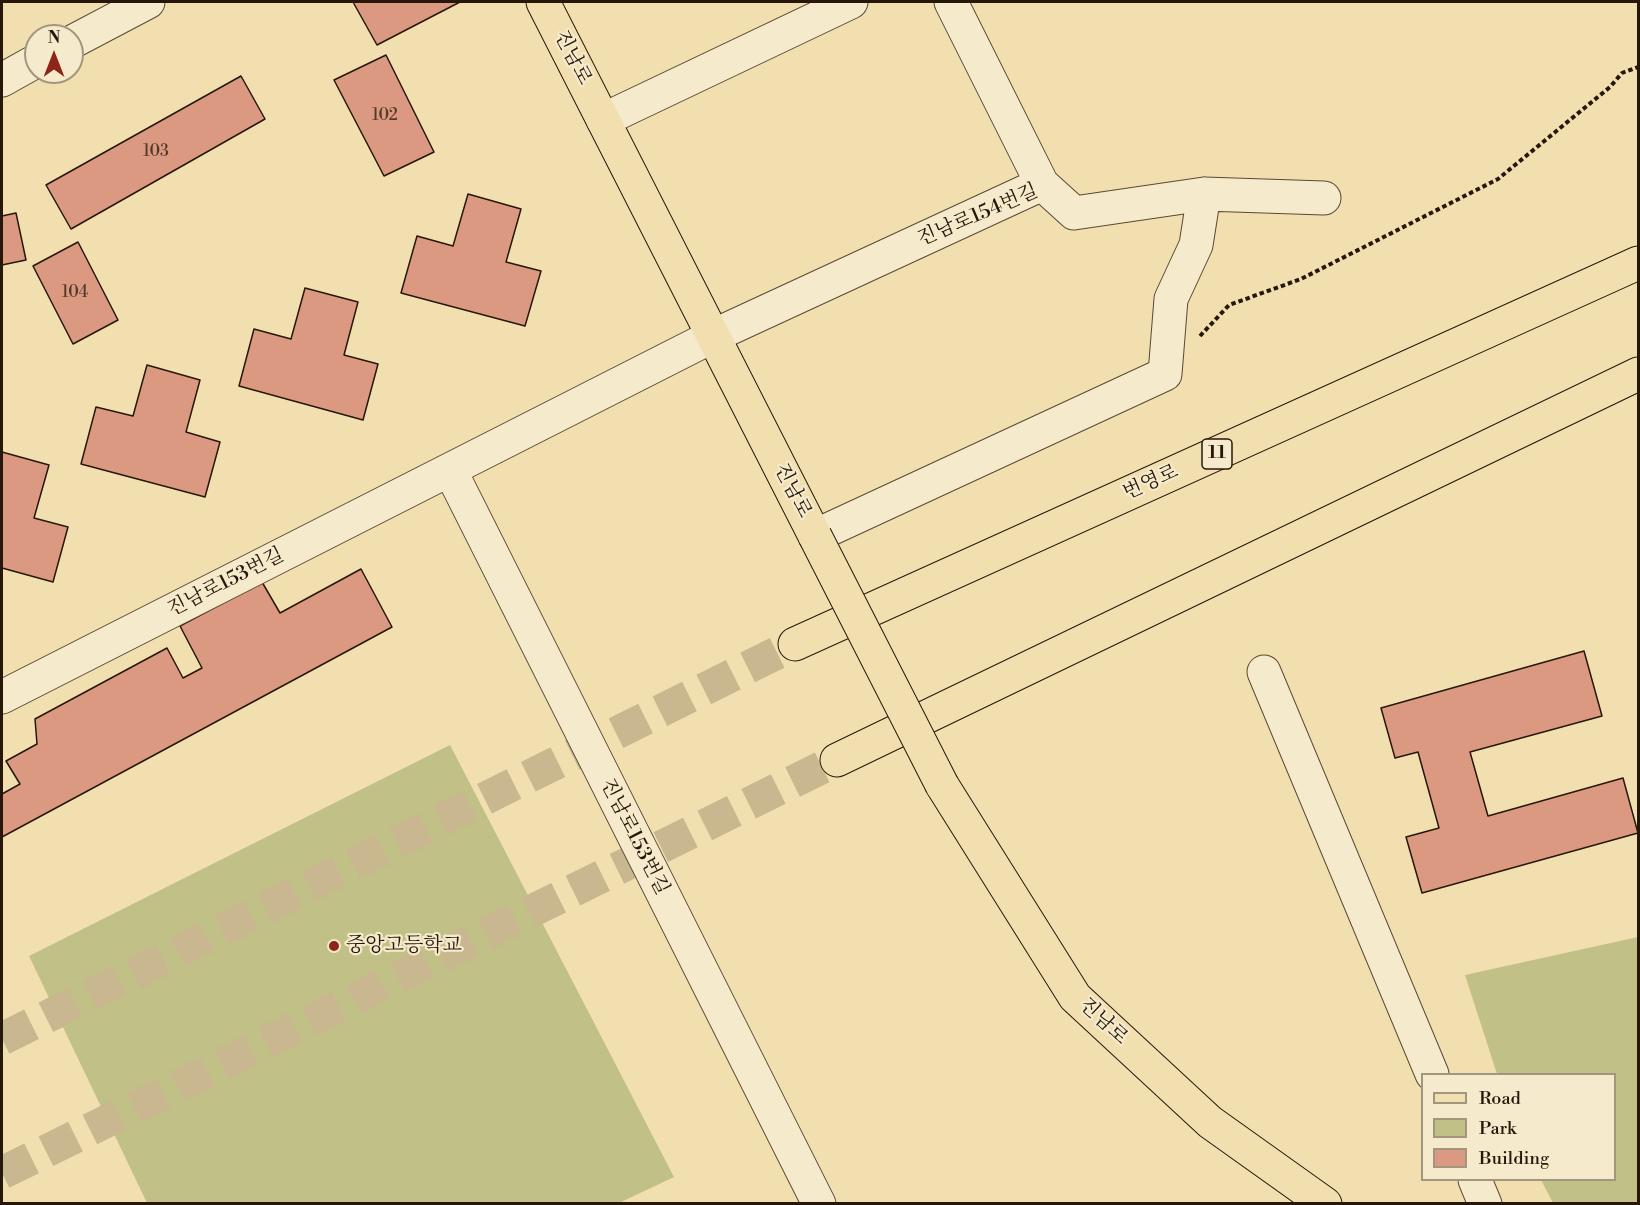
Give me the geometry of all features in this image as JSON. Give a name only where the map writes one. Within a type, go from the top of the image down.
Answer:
[{"type":"main road","name":"진남로","points":[[543,2],[942,785],[1075,997],[1210,1122],[1324,1203]]},
{"type":"main road","name":"번영로","points":[[795,644],[1638,263]]},
{"type":"main road","points":[[837,760],[1638,374]]},
{"type":"street","points":[[84,36],[148,2]]},
{"type":"street","points":[[603,120],[851,2]]},
{"type":"street","points":[[951,2],[1042,184]]},
{"type":"street","points":[[2,80],[24,68]]},
{"type":"street","name":"진남로154번길","points":[[713,336],[1042,184],[1074,213],[1204,194],[1324,198]]},
{"type":"street","points":[[1165,374],[1171,299],[1196,245],[1204,194]]},
{"type":"street","name":"진남로153번길","points":[[2,697],[713,336]]},
{"type":"street","name":"진남로","points":[[815,536],[1165,374]]},
{"type":"street","name":"진남로153번길","points":[[450,470],[819,1203]]},
{"type":"street","points":[[1264,672],[1431,1073]]},
{"type":"street","points":[[1476,1181],[1485,1203]]},
{"type":"path","points":[[1165,374],[1229,305],[1302,279],[1498,178],[1610,87],[1622,73],[1638,67]]},
{"type":"green space","points":[[450,745],[674,1177],[619,1203],[147,1203],[29,956]]},
{"type":"green space","points":[[1638,937],[1638,1203],[1553,1203],[1542,1181],[1616,1181],[1616,1073],[1497,1073],[1465,975]]},
{"type":"building","points":[[353,2],[460,2],[377,45]]},
{"type":"building","points":[[386,55],[434,152],[384,176],[334,80]]},
{"type":"building","points":[[241,76],[265,119],[71,229],[46,185]]},
{"type":"building","points":[[468,194],[521,209],[506,262],[541,271],[525,326],[401,293],[417,236],[453,246]]},
{"type":"building","points":[[16,213],[26,260],[2,265],[2,216]]},
{"type":"building","points":[[78,242],[118,320],[73,344],[33,266]]},
{"type":"building","points":[[305,288],[358,302],[344,355],[378,364],[363,420],[239,386],[254,329],[291,339]]},
{"type":"building","points":[[147,365],[200,380],[186,432],[220,442],[205,497],[81,464],[96,407],[133,416]]},
{"type":"building","points":[[2,452],[49,465],[34,518],[68,527],[53,582],[2,568]]},
{"type":"building","points":[[361,569],[392,627],[2,837],[2,794],[20,784],[6,761],[37,744],[35,719],[167,648],[183,678],[202,668],[180,626],[262,582],[280,613]]},
{"type":"building","points":[[1584,651],[1602,716],[1470,752],[1488,816],[1623,778],[1638,833],[1422,893],[1406,837],[1439,828],[1418,752],[1395,758],[1381,708]]},
{"type":"tunnel","points":[[2,1039],[795,644]]},
{"type":"tunnel","points":[[2,1173],[837,760]]},
{"type":"place","name":"중앙고등학교","points":[[334,946]]}]
